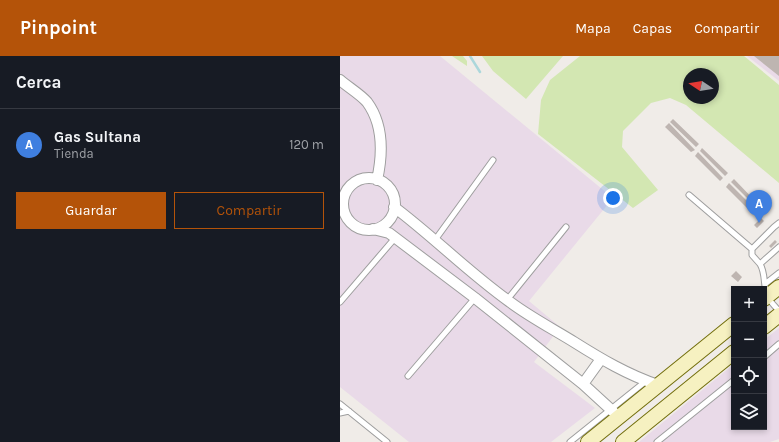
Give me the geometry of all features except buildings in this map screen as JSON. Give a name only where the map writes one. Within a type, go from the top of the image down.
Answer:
[{"type":"main road","points":[[767,293],[779,287]]},
{"type":"main road","points":[[767,325],[779,315]]},
{"type":"main road","points":[[588,442],[615,413],[652,383],[731,326]]},
{"type":"main road","points":[[623,442],[731,354]]},
{"type":"street","points":[[340,80],[366,101],[374,114],[380,129],[381,160],[378,180]]},
{"type":"street","points":[[373,229],[387,222],[392,215],[394,198],[385,184],[378,180],[369,178],[360,179],[353,183],[347,190],[343,202],[343,215],[350,222],[357,227],[389,233],[475,298],[583,384],[615,413]]},
{"type":"street","points":[[394,207],[412,220],[507,300],[601,359],[652,383]]},
{"type":"street","points":[[583,384],[601,359]]},
{"type":"lane","points":[[435,240],[493,160]]},
{"type":"lane","points":[[689,195],[752,249]]},
{"type":"lane","points":[[765,286],[764,271],[752,255],[752,249],[779,223]]},
{"type":"lane","points":[[507,300],[566,227]]},
{"type":"lane","points":[[340,302],[395,238]]},
{"type":"lane","points":[[760,264],[779,247]]},
{"type":"lane","points":[[767,291],[779,273]]},
{"type":"lane","points":[[767,294],[779,311]]},
{"type":"lane","points":[[408,376],[475,298]]},
{"type":"lane","points":[[767,354],[778,348]]},
{"type":"lane","points":[[657,442],[731,382]]},
{"type":"lane","points":[[340,404],[387,442]]},
{"type":"lane","points":[[340,413],[349,411]]},
{"type":"lane","points":[[570,442],[615,413]]},
{"type":"shaded area","points":[[340,56],[440,56],[613,198],[529,301],[560,327],[534,362],[595,408],[551,442],[409,442],[340,387]]},
{"type":"shaded area","points":[[747,56],[779,56],[779,81]]},
{"type":"shaded area","points":[[779,328],[779,439],[770,442],[639,442],[731,366],[731,430],[767,430],[767,338]]},
{"type":"green space","points":[[452,56],[463,56],[467,61],[467,66]]},
{"type":"green space","points":[[482,56],[563,56],[526,99],[493,71]]},
{"type":"green space","points":[[580,56],[744,56],[779,85],[779,183],[684,104],[719,104],[719,68],[683,68],[683,104],[670,98],[651,103],[623,131],[622,147],[658,190],[633,208],[538,134],[541,100],[550,80]]},
{"type":"waterway","points":[[470,56],[480,72]]},
{"type":"place","name":"Gas Sultana","points":[[759,223]]}]
